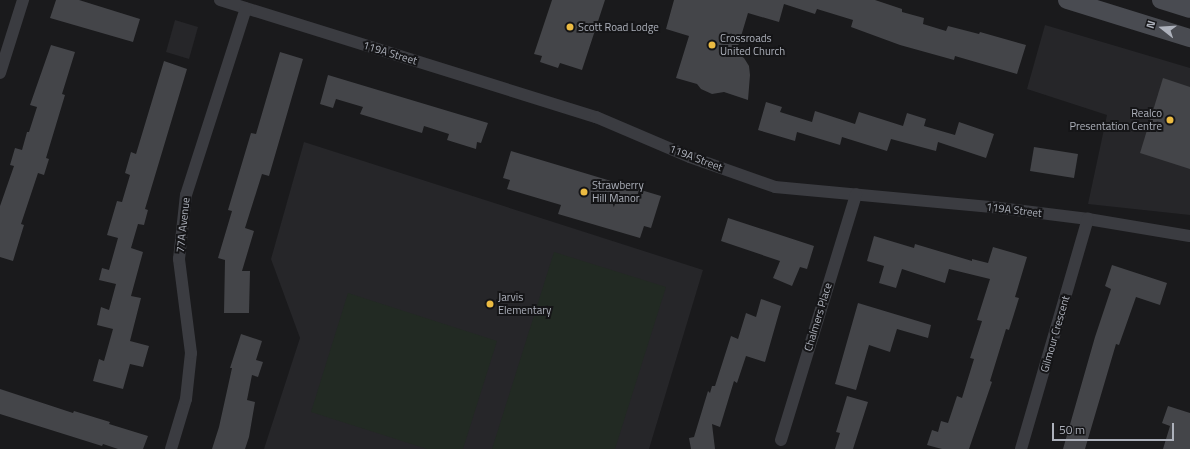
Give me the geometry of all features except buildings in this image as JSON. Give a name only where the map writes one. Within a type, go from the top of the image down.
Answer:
[{"type":"main road","points":[[1067,0],[1190,38]]},
{"type":"main road","points":[[1161,0],[1190,9]]},
{"type":"street","points":[[0,73],[24,0]]},
{"type":"street","name":"119A Street","points":[[220,0],[596,117],[690,157],[776,187],[992,207],[1088,219],[1190,236]]},
{"type":"street","name":"77A Avenue","points":[[171,449],[186,399],[191,353],[179,259],[186,195],[246,8]]},
{"type":"street","name":"Chalmers Place","points":[[781,440],[856,194]]},
{"type":"street","name":"Gilmour Crescent","points":[[1021,449],[1088,219]]},
{"type":"shaded area","points":[[175,20],[198,27],[189,59],[166,52]]},
{"type":"shaded area","points":[[1045,25],[1190,68],[1190,215],[1088,204],[1107,115],[1027,89]]},
{"type":"shaded area","name":"Jarvis Elementary","points":[[304,142],[703,270],[649,449],[264,449],[300,338],[271,259]]},
{"type":"shaded area","points":[[554,252],[666,287],[615,449],[492,449]]},
{"type":"shaded area","points":[[348,293],[497,341],[463,449],[427,449],[311,412]]},
{"type":"place","name":"Scott Road Lodge","points":[[570,27]]},
{"type":"place","name":"Crossroads United Church","points":[[712,45]]},
{"type":"place","name":"Realco Presentation Centre","points":[[1170,120]]},
{"type":"place","name":"Strawberry Hill Manor","points":[[584,192]]},
{"type":"place","name":"Jarvis Elementary","points":[[490,304]]}]
